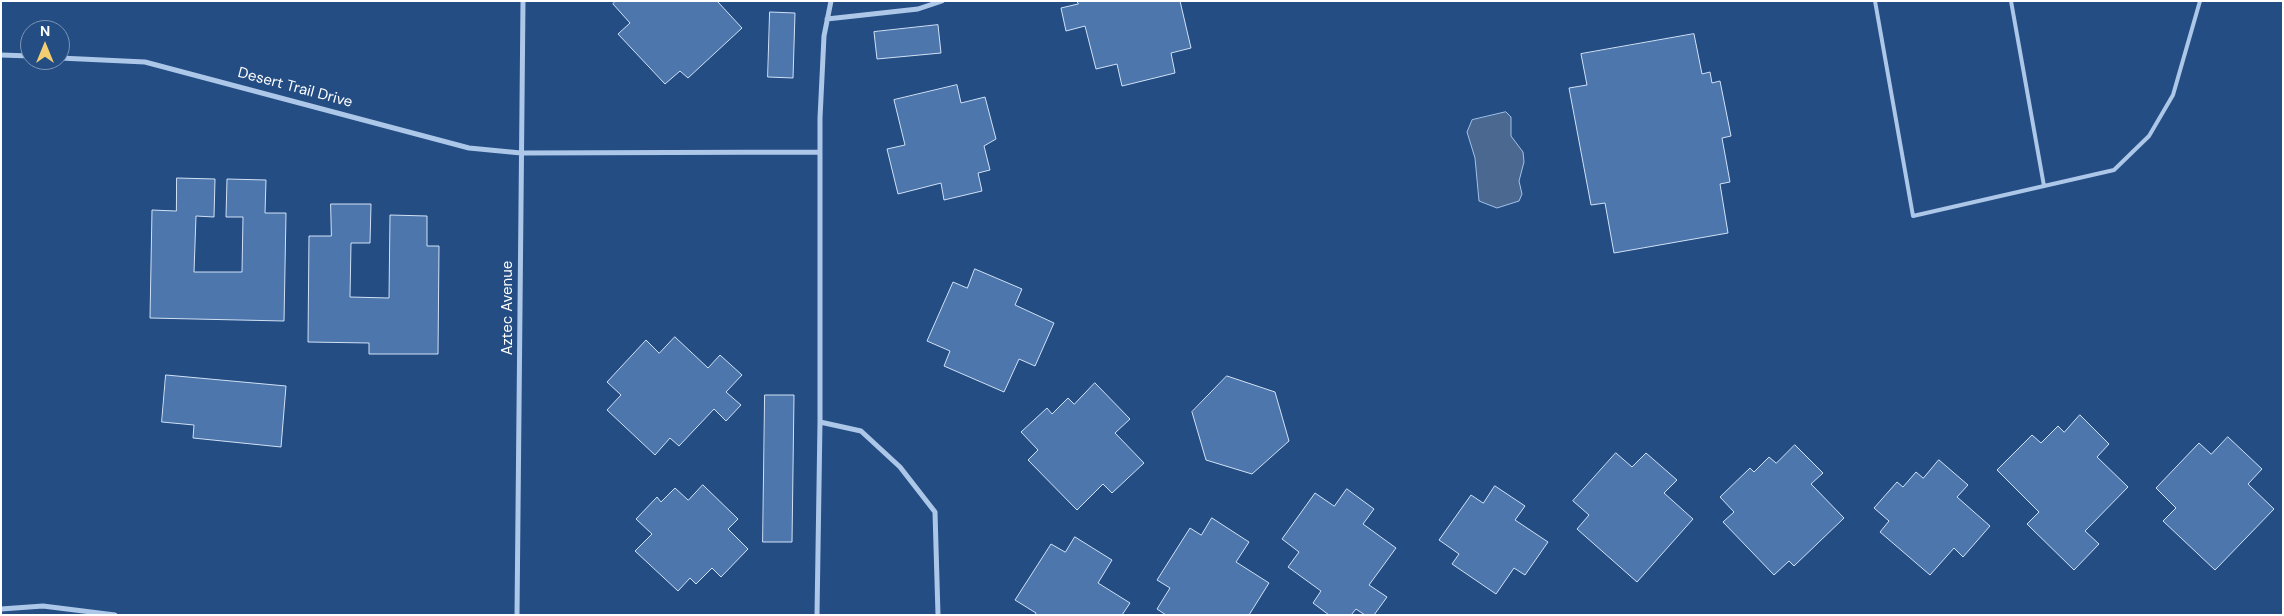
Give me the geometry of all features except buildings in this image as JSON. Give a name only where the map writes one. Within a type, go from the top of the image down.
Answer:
[{"type":"street","name":"Aztec Avenue","points":[[517,615],[523,1]]},
{"type":"street","points":[[817,615],[820,422],[820,152],[823,45],[831,1]]},
{"type":"street","points":[[827,19],[918,9],[942,1]]},
{"type":"street","points":[[1,54],[20,55]]},
{"type":"street","name":"Desert Trail Drive","points":[[70,58],[146,62],[469,148],[521,153],[820,152]]},
{"type":"street","points":[[820,422],[861,431],[900,467],[935,512],[938,615]]},
{"type":"street","points":[[1,609],[43,606],[115,615]]},
{"type":"lane","points":[[1875,1],[1913,216],[2114,170],[2149,136],[2173,95],[2200,1]]},
{"type":"lane","points":[[2011,1],[2044,186]]},
{"type":"water","points":[[1506,112],[1511,117],[1511,136],[1523,152],[1524,162],[1519,181],[1522,194],[1519,201],[1497,208],[1479,201],[1475,158],[1467,132],[1472,120]]}]
